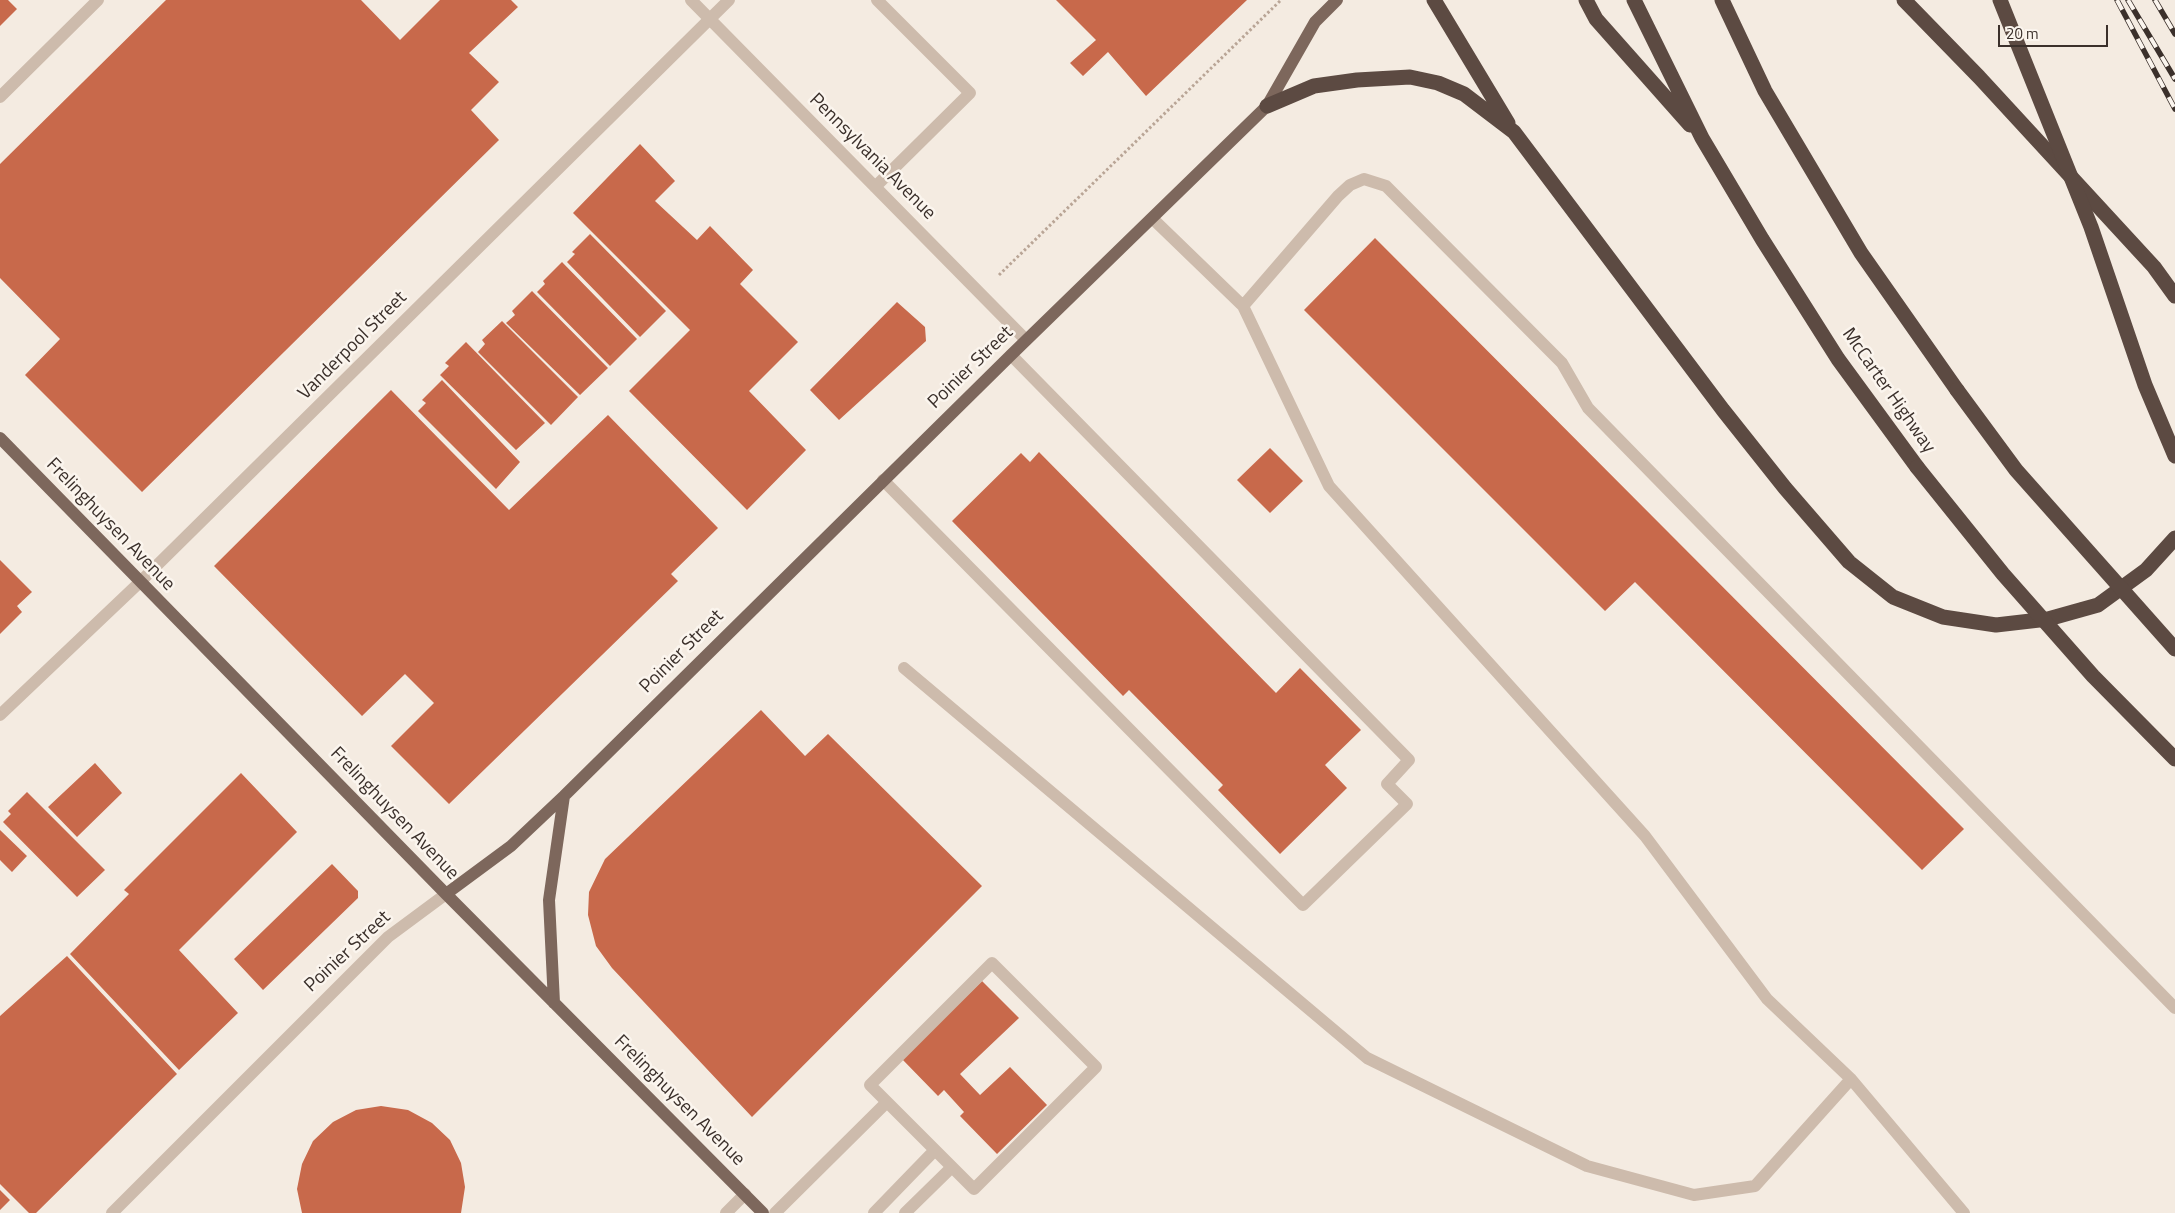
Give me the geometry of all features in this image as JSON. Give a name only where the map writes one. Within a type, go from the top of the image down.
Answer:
[{"type":"highway","points":[[1434,0],[1514,132],[1723,410],[1785,488],[1849,562],[1892,597],[1943,617],[1996,625],[2048,619],[2098,605],[2146,570],[2175,538]]},
{"type":"highway","points":[[1586,0],[1596,19],[1702,138]]},
{"type":"highway","name":"McCarter Highway","points":[[1634,0],[1702,138],[1838,359],[1917,467],[2016,589],[2093,676],[2175,759]]},
{"type":"highway","points":[[1722,0],[1765,91],[1861,253],[1957,390],[2016,470],[2175,649]]},
{"type":"highway","points":[[1904,0],[1979,77],[2154,267],[2175,296]]},
{"type":"highway","points":[[2000,0],[2091,227],[2145,385],[2175,456]]},
{"type":"highway","points":[[1267,106],[1314,86],[1357,80],[1410,77],[1438,83],[1464,94],[1514,132]]},
{"type":"main road","name":"Poinier Street","points":[[446,894],[512,846],[1026,340],[1267,106],[1315,22],[1337,0]]},
{"type":"main road","name":"Frelinghuysen Avenue","points":[[0,438],[446,894],[763,1213]]},
{"type":"main road","points":[[554,1003],[549,900],[564,796]]},
{"type":"street","points":[[0,97],[98,0]]},
{"type":"street","name":"Pennsylvania Avenue","points":[[691,0],[1026,340]]},
{"type":"street","name":"Vanderpool Street","points":[[0,715],[140,582],[729,0]]},
{"type":"street","points":[[875,187],[970,93],[877,0]]},
{"type":"street","points":[[1244,306],[1338,196],[1350,185],[1364,179],[1386,186],[1562,363],[1588,408],[2175,1008]]},
{"type":"street","points":[[1153,218],[1244,306],[1329,486],[1645,836],[1767,999],[1851,1079],[1964,1213]]},
{"type":"street","points":[[884,480],[1303,905],[1407,804],[1387,784],[1409,760],[1011,355]]},
{"type":"street","points":[[904,668],[1367,1058],[1587,1166],[1694,1195],[1755,1186],[1851,1079]]},
{"type":"street","name":"Poinier Street","points":[[112,1213],[388,937],[446,894]]},
{"type":"street","points":[[992,963],[1096,1067],[974,1189],[887,1102],[870,1085],[992,963]]},
{"type":"street","points":[[775,1213],[887,1102]]},
{"type":"street","points":[[874,1213],[935,1150]]},
{"type":"street","points":[[905,1213],[952,1167]]},
{"type":"street","points":[[726,1213],[745,1194]]},
{"type":"path","points":[[980,294],[1281,0]]},
{"type":"building","points":[[0,0],[8,0],[17,9],[0,26]]},
{"type":"building","points":[[166,0],[361,0],[400,40],[440,0],[511,0],[518,7],[469,53],[499,82],[471,110],[499,140],[142,492],[25,375],[60,339],[0,278],[0,164]]},
{"type":"building","points":[[1056,0],[1247,0],[1146,96],[1108,52],[1083,76],[1070,63],[1096,40]]},
{"type":"building","points":[[640,144],[675,181],[655,201],[697,240],[710,226],[753,270],[740,284],[798,342],[749,391],[806,450],[747,510],[629,391],[690,330],[573,213]]},
{"type":"building","points":[[590,234],[666,311],[640,337],[567,262],[575,254],[572,252]]},
{"type":"building","points":[[1375,238],[1964,829],[1922,870],[1635,582],[1605,611],[1304,310]]},
{"type":"building","points":[[562,262],[637,339],[610,366],[537,292],[545,284],[543,281]]},
{"type":"building","points":[[532,291],[608,368],[580,395],[506,323],[515,315],[512,311]]},
{"type":"building","points":[[897,302],[925,327],[926,341],[839,420],[810,390]]},
{"type":"building","points":[[502,321],[578,397],[551,425],[478,352],[485,344],[482,340]]},
{"type":"building","points":[[466,342],[545,423],[516,450],[440,375],[449,366],[445,363]]},
{"type":"building","points":[[442,380],[520,462],[496,489],[418,411],[426,403],[422,400]]},
{"type":"building","points":[[391,390],[509,510],[608,415],[718,528],[671,574],[678,581],[449,804],[391,746],[434,703],[405,674],[362,716],[214,566]]},
{"type":"building","points":[[1270,448],[1303,481],[1270,513],[1237,480]]},
{"type":"building","points":[[1039,452],[1276,693],[1300,668],[1361,730],[1325,765],[1347,788],[1280,854],[1218,790],[1223,785],[1129,690],[1123,696],[952,521],[1021,453],[1030,462]]},
{"type":"building","points":[[0,560],[32,592],[17,606],[22,612],[0,634]]},
{"type":"building","points":[[761,710],[805,756],[828,734],[982,886],[752,1117],[612,968],[596,946],[588,915],[589,892],[605,859]]},
{"type":"building","points":[[95,763],[122,793],[77,837],[48,807]]},
{"type":"building","points":[[241,773],[297,832],[179,950],[238,1013],[179,1070],[70,954],[129,894],[124,890]]},
{"type":"building","points":[[27,792],[105,870],[77,897],[3,822],[11,814],[8,811]]},
{"type":"building","points":[[0,830],[27,856],[12,872],[0,860]]},
{"type":"building","points":[[332,864],[358,891],[358,898],[263,990],[234,959]]},
{"type":"building","points":[[67,956],[177,1074],[36,1213],[29,1213],[0,1184],[0,1016]]},
{"type":"building","points":[[982,981],[1019,1018],[960,1074],[980,1095],[1010,1067],[1047,1105],[997,1154],[960,1116],[964,1112],[944,1090],[938,1096],[902,1059]]},
{"type":"building","points":[[381,1106],[408,1110],[432,1123],[450,1140],[461,1163],[465,1187],[461,1213],[302,1213],[297,1189],[302,1164],[313,1141],[333,1122],[356,1110]]},
{"type":"building","points":[[0,1190],[10,1200],[0,1210]]},
{"type":"railway","points":[[2117,0],[2175,109]]},
{"type":"railway","points":[[2128,0],[2175,79]]},
{"type":"railway","points":[[2155,0],[2175,34]]}]
